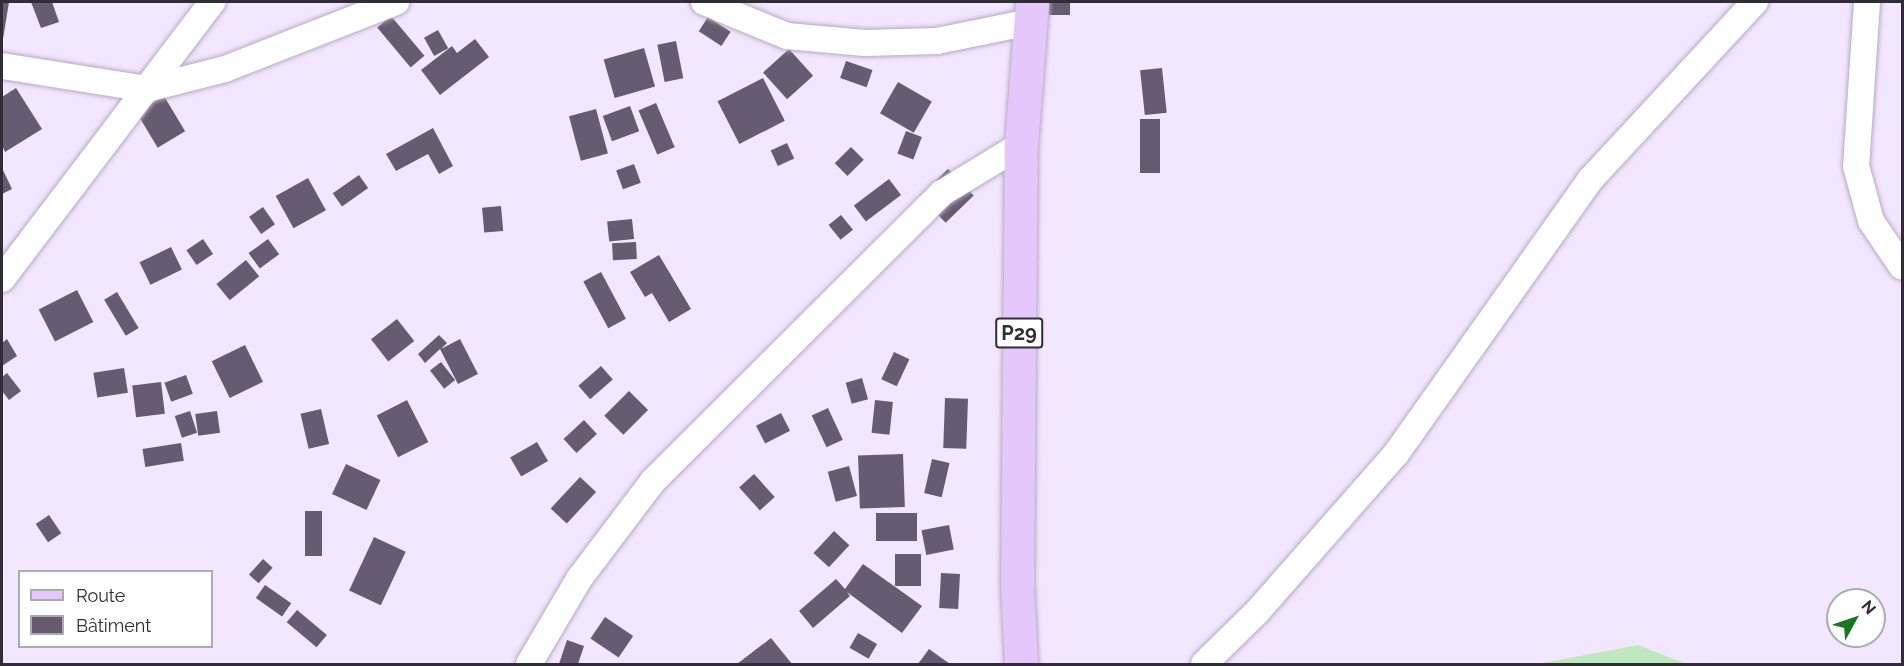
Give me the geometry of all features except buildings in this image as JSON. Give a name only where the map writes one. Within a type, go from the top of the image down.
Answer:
[{"type":"main road","name":"P29","points":[[1021,664],[1017,584],[1021,145],[1031,12]]},
{"type":"street","points":[[2,279],[212,2]]},
{"type":"street","points":[[2,66],[147,89],[225,69],[396,2]]},
{"type":"street","points":[[704,2],[787,36],[865,42],[936,41],[1031,12]]},
{"type":"street","points":[[1204,664],[1257,612],[1396,454],[1590,180],[1755,2]]},
{"type":"street","points":[[1867,2],[1856,166],[1871,221],[1902,267]]},
{"type":"street","points":[[529,664],[579,579],[653,481],[942,193],[1021,145]]},
{"type":"green space","points":[[1638,645],[1686,664],[1537,664]]}]
